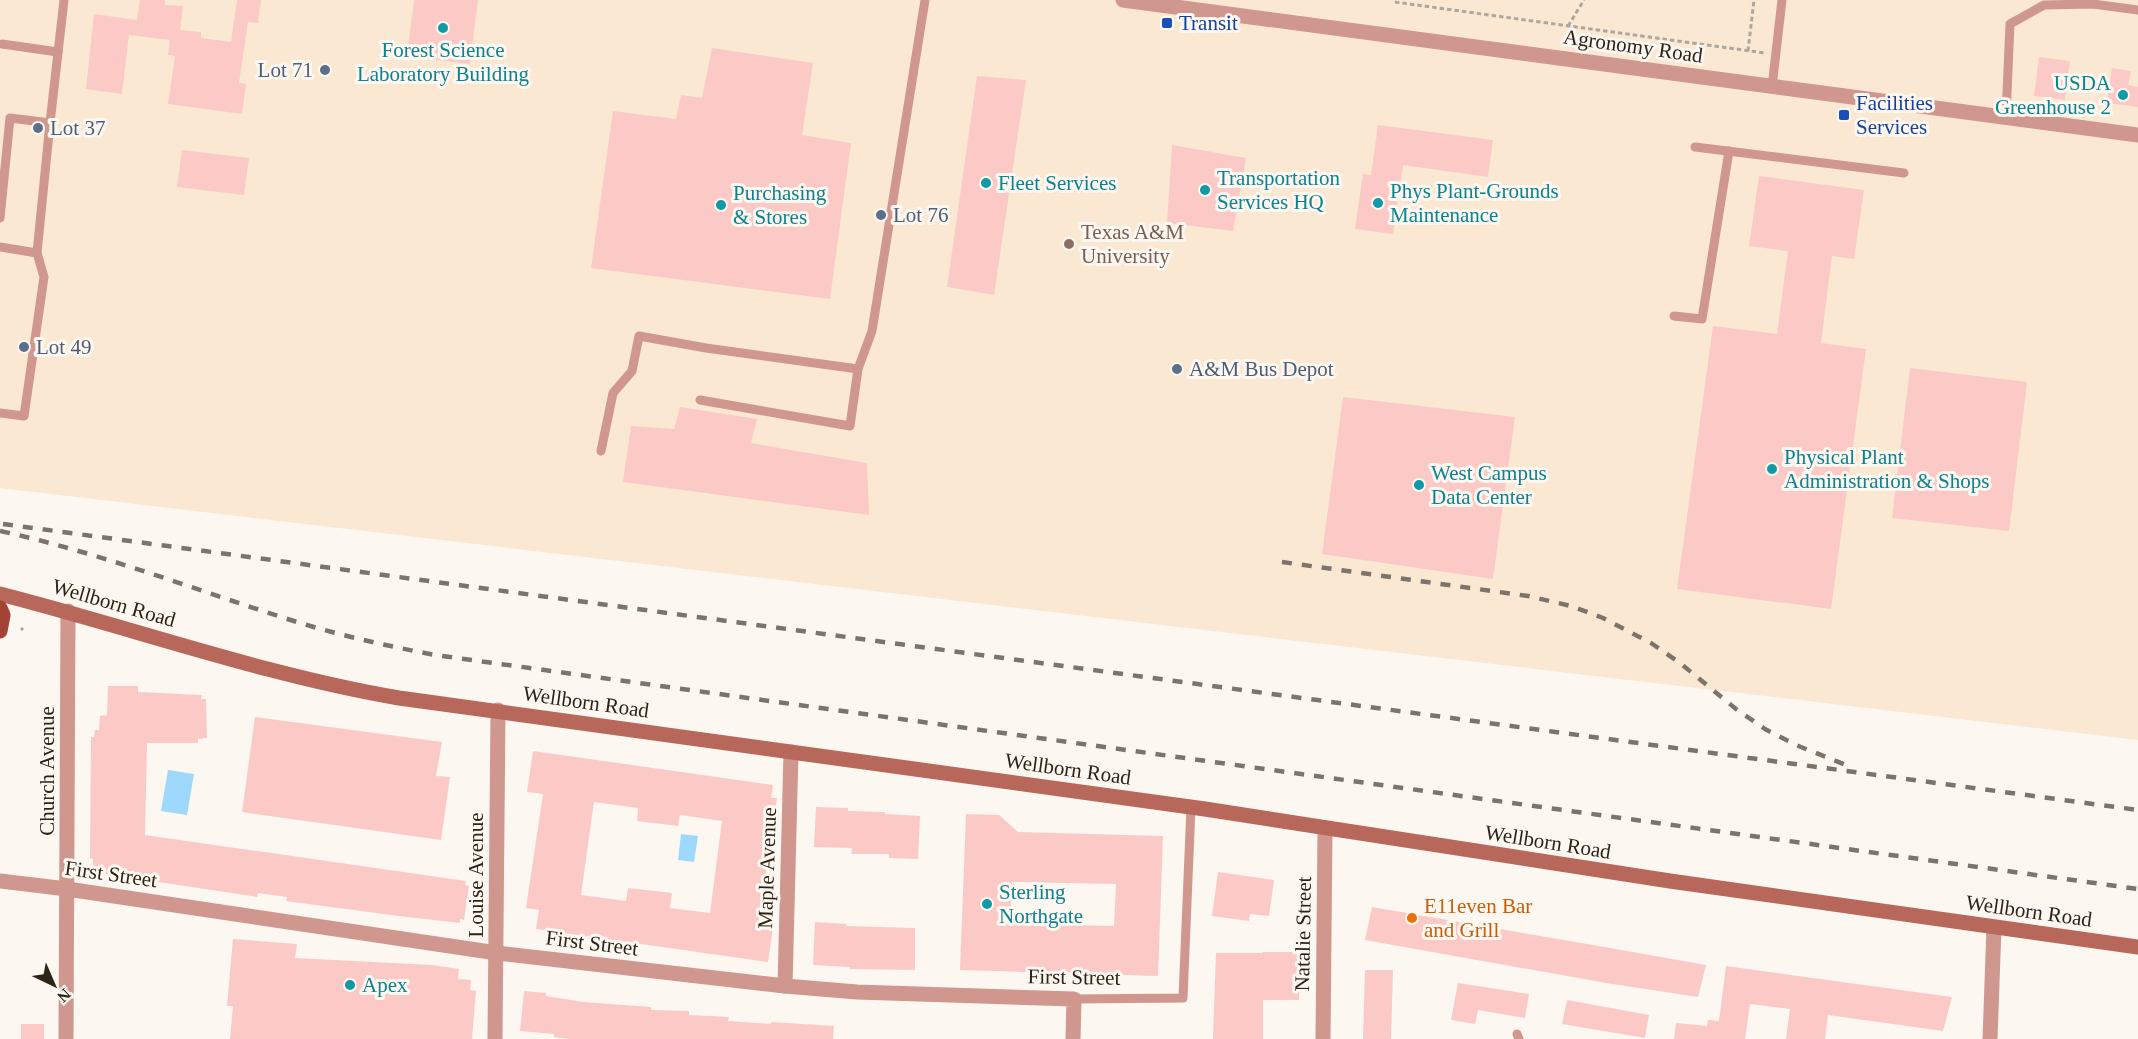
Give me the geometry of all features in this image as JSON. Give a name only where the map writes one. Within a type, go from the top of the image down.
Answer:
[{"type":"main road","name":"Wellborn Road","points":[[0,594],[68,611],[317,682],[399,698],[1191,807],[1670,881],[2138,947]]},
{"type":"main road","points":[[0,608],[3,615],[0,631]]},
{"type":"street","name":"Agronomy Road","points":[[1123,0],[2138,135]]},
{"type":"street","name":"Church Avenue","points":[[66,1039],[68,611]]},
{"type":"street","name":"Louise Avenue","points":[[495,1039],[498,710]]},
{"type":"street","name":"Maple Avenue","points":[[784,986],[791,752]]},
{"type":"street","name":"Natalie Street","points":[[1323,1039],[1325,829]]},
{"type":"street","name":"First Street","points":[[0,881],[497,953],[784,986],[857,992],[1074,999]]},
{"type":"street","points":[[1990,1039],[1994,927]]},
{"type":"street","points":[[1073,1039],[1074,999]]},
{"type":"lane","points":[[0,413],[24,416],[44,277],[37,253],[64,0]]},
{"type":"lane","points":[[700,400],[850,426],[858,369],[872,331],[925,0]]},
{"type":"lane","points":[[1772,87],[1782,0]]},
{"type":"lane","points":[[2006,116],[2010,24],[2044,5],[2093,4],[2138,10]]},
{"type":"lane","points":[[2,44],[58,52]]},
{"type":"lane","points":[[0,218],[10,118],[50,123]]},
{"type":"lane","points":[[1695,147],[1904,173]]},
{"type":"lane","points":[[1674,316],[1702,319],[1729,151]]},
{"type":"lane","points":[[0,247],[37,253]]},
{"type":"lane","points":[[601,451],[613,393],[632,371],[639,336],[706,348],[858,369]]},
{"type":"lane","name":"First Street","points":[[1074,999],[1183,998],[1191,807]]},
{"type":"path","points":[[1568,26],[1584,0]]},
{"type":"path","points":[[1748,51],[1754,0]]},
{"type":"path","points":[[1395,2],[1766,53]]},
{"type":"shaded area","name":"Texas A&M University","points":[[0,0],[2138,0],[2138,740],[0,488]]},
{"type":"water","points":[[168,770],[194,774],[187,815],[161,811]]},
{"type":"water","points":[[681,834],[698,836],[694,862],[678,860]]},
{"type":"building","points":[[140,0],[165,0],[165,5],[183,6],[180,30],[201,32],[201,38],[231,42],[237,0],[261,0],[258,23],[248,22],[239,83],[246,84],[242,114],[168,104],[175,56],[168,55],[170,40],[129,35],[122,94],[86,89],[94,14],[137,20]]},
{"type":"building","name":"Forest Science Laboratory Building","points":[[414,0],[478,0],[470,64],[407,56]]},
{"type":"building","name":"Purchasing & Stores","points":[[712,48],[813,63],[802,135],[851,143],[830,299],[591,268],[613,111],[676,119],[681,95],[702,98]]},
{"type":"building","points":[[2039,57],[2070,61],[2065,100],[2034,96]]},
{"type":"building","name":"USDA Greenhouse 2","points":[[2112,68],[2131,71],[2128,85],[2138,87],[2138,107],[2107,103]]},
{"type":"building","name":"Fleet Services","points":[[977,76],[1026,80],[994,295],[947,287]]},
{"type":"building","name":"Phys Plant-Grounds Maintenance","points":[[1378,125],[1493,140],[1488,177],[1403,165],[1393,234],[1355,229],[1363,174],[1371,175]]},
{"type":"building","name":"Transportation Services HQ","points":[[1172,145],[1246,158],[1233,231],[1167,223]]},
{"type":"building","points":[[182,150],[249,158],[244,195],[177,187]]},
{"type":"building","name":"Physical Plant Administration & Shops","points":[[1759,176],[1864,190],[1854,259],[1832,256],[1821,343],[1866,349],[1831,609],[1677,589],[1713,326],[1777,334],[1788,251],[1749,246]]},
{"type":"building","points":[[1910,368],[2027,382],[2009,531],[1892,518]]},
{"type":"building","name":"West Campus Data Center","points":[[1343,397],[1515,417],[1493,579],[1322,554]]},
{"type":"building","points":[[680,407],[757,419],[751,443],[867,463],[869,515],[623,482],[631,426],[674,429]]},
{"type":"building","points":[[108,686],[138,686],[138,692],[202,695],[201,699],[206,699],[207,738],[198,739],[198,743],[147,743],[145,835],[466,881],[465,885],[469,886],[464,920],[460,919],[460,923],[399,916],[286,901],[287,897],[258,893],[257,897],[93,872],[93,859],[90,858],[91,737],[94,737],[95,730],[99,730],[100,716],[107,715]]},
{"type":"building","points":[[255,717],[442,742],[436,776],[450,777],[441,840],[242,812]]},
{"type":"building","points":[[533,751],[773,785],[771,798],[777,798],[758,924],[773,927],[768,962],[536,929],[539,910],[526,908],[543,794],[527,792]],"holes":[[[594,802],[638,808],[637,821],[678,826],[680,815],[722,821],[710,913],[670,908],[672,893],[628,888],[626,901],[581,895]]]},
{"type":"building","points":[[816,807],[920,816],[918,859],[889,858],[889,854],[851,854],[852,848],[814,847]]},
{"type":"building","name":"Sterling Northgate","points":[[966,814],[999,815],[1018,832],[1163,836],[1158,976],[960,970]],"holes":[[[1012,882],[1116,884],[1114,926],[1010,924]]]},
{"type":"building","points":[[1218,872],[1274,880],[1269,916],[1250,914],[1249,921],[1212,916]]},
{"type":"building","points":[[1372,907],[1706,965],[1698,997],[1606,983],[1365,940]]},
{"type":"building","points":[[815,922],[846,924],[846,926],[915,928],[915,970],[850,969],[850,967],[813,965]]},
{"type":"building","name":"Apex","points":[[233,939],[297,944],[295,958],[432,965],[459,969],[458,979],[471,980],[470,990],[476,991],[472,1039],[230,1039],[233,1006],[227,1006]]},
{"type":"building","points":[[1300,952],[1299,1000],[1263,1000],[1263,1039],[1213,1039],[1216,953]]},
{"type":"building","points":[[1726,966],[1952,997],[1943,1031],[1828,1015],[1825,1039],[1786,1039],[1790,1009],[1750,1004],[1745,1039],[1674,1039],[1676,1023],[1707,1026],[1708,1020],[1719,1021]]},
{"type":"building","points":[[1365,970],[1393,970],[1391,1039],[1363,1039]]},
{"type":"building","points":[[1458,983],[1529,994],[1525,1018],[1478,1010],[1475,1024],[1451,1020]]},
{"type":"building","points":[[524,991],[546,993],[546,996],[583,1002],[651,1007],[651,1010],[689,1011],[689,1015],[729,1017],[728,1021],[834,1026],[833,1039],[569,1039],[554,1037],[554,1034],[520,1031]]},
{"type":"building","points":[[1567,1000],[1649,1015],[1645,1038],[1562,1024]]},
{"type":"building","points":[[21,1024],[44,1024],[44,1039],[21,1039]]},
{"type":"railway","points":[[3,524],[2138,810]]},
{"type":"railway","points":[[0,531],[113,561],[314,627],[435,655],[2138,889]]},
{"type":"railway","points":[[1282,562],[1528,596],[1571,606],[1603,618],[1651,643],[1765,729],[1796,745],[1846,765]]},
{"type":"place","name":"Transit","points":[[1167,23]]},
{"type":"place","name":"Forest Science Laboratory Building","points":[[443,28]]},
{"type":"place","name":"Lot 71","points":[[325,70]]},
{"type":"place","name":"USDA Greenhouse 2","points":[[2123,95]]},
{"type":"place","name":"Facilities Services","points":[[1844,115]]},
{"type":"place","name":"Lot 37","points":[[38,128]]},
{"type":"place","name":"Fleet Services","points":[[986,183]]},
{"type":"place","name":"Transportation Services HQ","points":[[1205,190]]},
{"type":"place","name":"Phys Plant-Grounds Maintenance","points":[[1378,203]]},
{"type":"place","name":"Purchasing & Stores","points":[[721,205]]},
{"type":"place","name":"Lot 76","points":[[881,215]]},
{"type":"place","name":"Texas A&M University","points":[[1069,244]]},
{"type":"place","name":"Lot 49","points":[[24,347]]},
{"type":"place","name":"A&M Bus Depot","points":[[1177,369]]},
{"type":"place","name":"Physical Plant Administration & Shops","points":[[1772,469]]},
{"type":"place","name":"West Campus Data Center","points":[[1419,485]]},
{"type":"place","name":"Sterling Northgate","points":[[987,904]]},
{"type":"place","name":"E11even Bar and Grill","points":[[1412,918]]},
{"type":"place","name":"Apex","points":[[350,985]]}]
